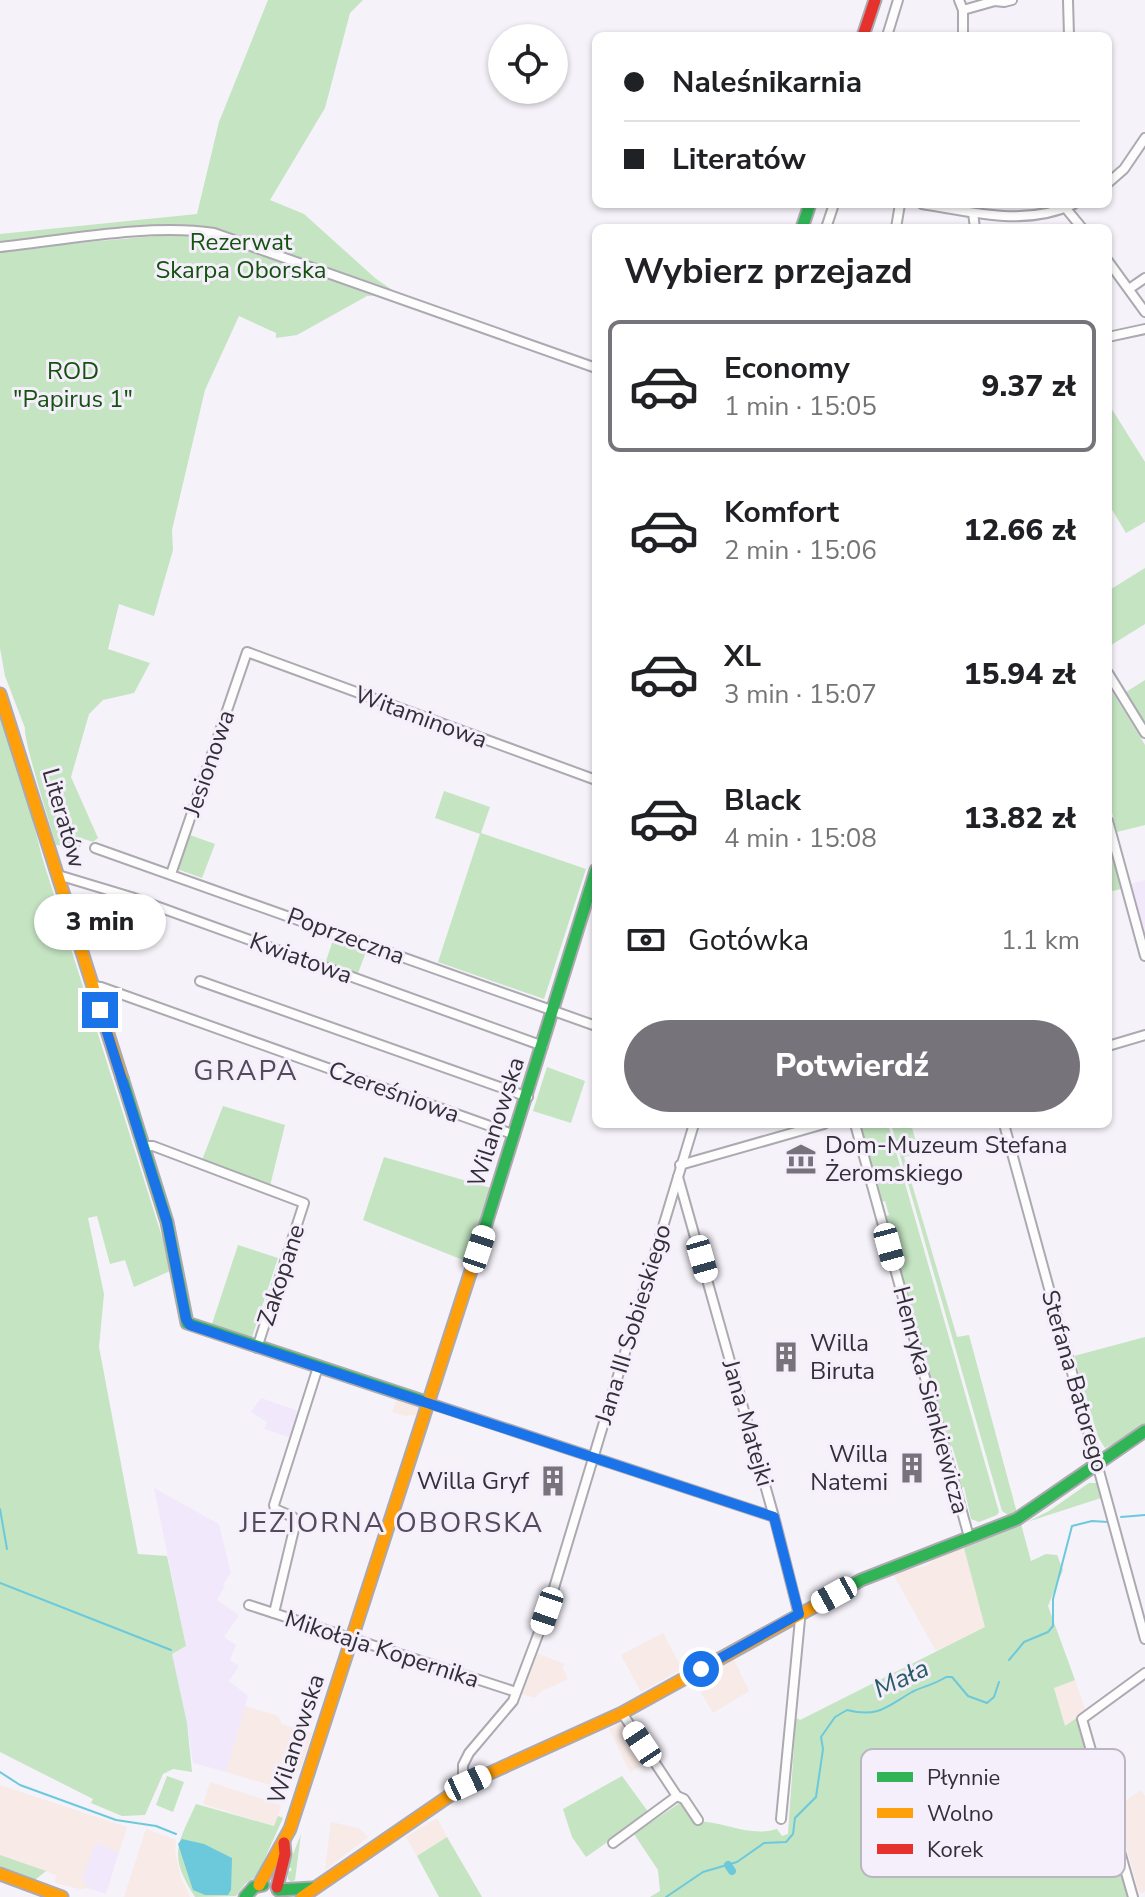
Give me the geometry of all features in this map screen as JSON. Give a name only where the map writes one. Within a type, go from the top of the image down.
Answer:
[{"type":"street","points":[[864,32],[875,0]]},
{"type":"street","points":[[888,32],[898,0]]},
{"type":"street","points":[[959,0],[963,10],[963,32]]},
{"type":"street","points":[[963,10],[995,1],[1012,0]]},
{"type":"street","points":[[1068,0],[1069,32]]},
{"type":"street","points":[[1112,180],[1124,169],[1145,138]]},
{"type":"street","points":[[945,208],[1027,217],[1058,208]]},
{"type":"street","points":[[973,213],[974,224]]},
{"type":"street","points":[[0,247],[150,232],[192,230],[214,233],[592,367]]},
{"type":"street","points":[[1112,266],[1145,312]]},
{"type":"street","points":[[1129,289],[1145,278]]},
{"type":"street","points":[[1112,336],[1145,329]]},
{"type":"street","name":"Witaminowa","points":[[247,652],[592,779]]},
{"type":"street","name":"Jesionowa","points":[[171,874],[247,652]]},
{"type":"street","points":[[1112,679],[1145,733]]},
{"type":"street","name":"Literatów","points":[[0,694],[24,760],[57,875],[167,1222],[188,1324],[257,1348]]},
{"type":"street","points":[[1112,836],[1145,956]]},
{"type":"street","name":"Poprzeczna","points":[[95,848],[592,1025]]},
{"type":"street","name":"Kwiatowa","points":[[57,875],[131,897],[543,1046]]},
{"type":"street","name":"Wilanowska","points":[[278,1891],[284,1843],[528,1097],[592,884]]},
{"type":"street","points":[[200,981],[528,1097]]},
{"type":"street","name":"Czereśniowa","points":[[92,986],[515,1135]]},
{"type":"street","points":[[1112,1045],[1145,1035]]},
{"type":"street","name":"Jana III Sobieskiego","points":[[468,1783],[463,1774],[463,1765],[469,1753],[513,1701],[547,1611],[693,1128]]},
{"type":"street","points":[[679,1169],[811,1128]]},
{"type":"street","name":"Henryka Sienkiewicza","points":[[856,1128],[969,1537]]},
{"type":"street","name":"Stefana Batorego","points":[[1005,1128],[1145,1639]]},
{"type":"street","name":"Zakopane","points":[[144,1146],[153,1146],[304,1203],[257,1348]]},
{"type":"street","name":"Jana Matejki","points":[[679,1169],[799,1614],[781,1819]]},
{"type":"street","points":[[257,1348],[774,1517]]},
{"type":"street","points":[[274,1613],[295,1525],[293,1517],[275,1509],[274,1505],[318,1367]]},
{"type":"street","points":[[302,1897],[468,1783],[622,1713],[861,1580],[1020,1517],[1145,1431]]},
{"type":"street","name":"Mikołaja Kopernika","points":[[249,1605],[516,1692]]},
{"type":"street","points":[[1091,1749],[1082,1719],[1145,1673]]},
{"type":"street","points":[[622,1713],[677,1796],[684,1799],[698,1820]]},
{"type":"street","points":[[613,1843],[677,1796]]},
{"type":"street","name":"Wilanowska","points":[[259,1885],[284,1843]]},
{"type":"street","points":[[1125,1869],[1133,1897]]},
{"type":"street","points":[[0,1874],[62,1897]]},
{"type":"street","points":[[246,1896],[259,1885],[278,1891],[313,1888]]},
{"type":"shaded area","points":[[1145,880],[1145,933],[1131,884]]},
{"type":"shaded area","points":[[261,1398],[296,1410],[291,1436],[264,1429],[267,1422],[251,1412]]},
{"type":"shaded area","points":[[396,1400],[419,1408],[416,1415],[404,1416],[392,1412]]},
{"type":"shaded area","points":[[154,1488],[219,1524],[231,1573],[217,1600],[239,1615],[224,1637],[236,1645],[230,1660],[239,1666],[229,1681],[248,1696],[226,1772],[193,1763],[172,1654],[186,1646]]},
{"type":"shaded area","points":[[964,1548],[986,1627],[936,1651],[892,1572],[926,1566],[944,1553]]},
{"type":"shaded area","points":[[663,1633],[682,1669],[641,1692],[621,1655]]},
{"type":"shaded area","points":[[536,1653],[565,1664],[562,1667],[568,1679],[534,1698],[522,1694]]},
{"type":"shaded area","points":[[734,1660],[749,1691],[713,1713],[695,1682]]},
{"type":"shaded area","points":[[1075,1680],[1086,1712],[1065,1727],[1054,1687]]},
{"type":"shaded area","points":[[244,1706],[278,1716],[282,1724],[312,1733],[300,1771],[277,1764],[270,1785],[226,1772]]},
{"type":"shaded area","points":[[623,1723],[648,1762],[630,1772],[609,1729]]},
{"type":"shaded area","points":[[210,1782],[281,1805],[275,1826],[203,1804]]},
{"type":"shaded area","points":[[0,1785],[127,1827],[119,1852],[96,1843],[87,1888],[80,1889],[55,1883],[56,1875],[0,1855]]},
{"type":"shaded area","points":[[1141,1790],[1145,1796],[1145,1891],[1142,1893],[1139,1892],[1125,1843],[1125,1801]]},
{"type":"shaded area","points":[[437,1818],[447,1837],[417,1856],[406,1837]]},
{"type":"shaded area","points":[[331,1822],[358,1828],[368,1837],[325,1870]]},
{"type":"shaded area","points":[[146,1829],[176,1840],[175,1851],[181,1878],[190,1897],[124,1897]]},
{"type":"shaded area","points":[[96,1843],[119,1852],[106,1894],[87,1888],[86,1882],[81,1880]]},
{"type":"green space","points":[[268,0],[363,0],[350,13],[325,108],[270,200],[304,214],[375,278],[398,294],[367,296],[297,335],[276,338],[276,333],[239,316],[205,390],[172,530],[173,550],[154,616],[119,604],[108,649],[150,663],[134,693],[103,700],[89,714],[71,777],[98,838],[93,842],[84,839],[80,847],[56,845],[25,728],[5,676],[0,648],[0,250],[177,234],[188,228],[0,244],[0,234],[197,214],[219,122]]},
{"type":"green space","points":[[1112,409],[1145,462],[1145,522],[1126,533],[1112,510]]},
{"type":"green space","points":[[1145,568],[1145,624],[1112,645],[1112,589]]},
{"type":"green space","points":[[1145,680],[1145,722],[1126,692]]},
{"type":"green space","points":[[0,689],[42,857],[163,1240],[170,1271],[134,1287],[125,1260],[110,1264],[97,1216],[88,1218],[104,1294],[99,1347],[138,1554],[167,1556],[186,1646],[172,1654],[187,1723],[192,1772],[173,1769],[163,1774],[145,1815],[122,1816],[91,1803],[93,1799],[0,1752]]},
{"type":"green space","points":[[1112,691],[1145,745],[1145,825],[1117,832],[1112,813]]},
{"type":"green space","points":[[444,791],[490,807],[481,833],[586,869],[544,999],[438,962],[480,834],[435,818]]},
{"type":"green space","points":[[190,835],[215,844],[202,878],[177,869]]},
{"type":"green space","points":[[1112,856],[1121,889],[1112,891]]},
{"type":"green space","points":[[334,937],[367,949],[357,976],[325,964]]},
{"type":"green space","points":[[547,1067],[585,1081],[571,1123],[533,1111]]},
{"type":"green space","points":[[223,1106],[285,1125],[270,1186],[202,1160]]},
{"type":"green space","points":[[860,1128],[889,1128],[999,1512],[979,1522],[971,1519],[964,1487],[959,1488],[955,1478],[961,1476],[952,1446],[947,1447],[891,1241],[895,1240],[891,1225],[886,1226],[884,1217],[889,1215],[885,1201],[880,1202]]},
{"type":"green space","points":[[892,1128],[912,1128],[919,1153],[904,1157],[957,1337],[969,1335],[1017,1513],[1008,1515],[1002,1511]]},
{"type":"green space","points":[[384,1157],[491,1188],[468,1262],[363,1220]]},
{"type":"green space","points":[[238,1245],[278,1258],[251,1340],[211,1327]]},
{"type":"green space","points":[[1145,1337],[1145,1424],[1105,1448],[1098,1437],[1074,1356]]},
{"type":"green space","points":[[1089,1483],[1097,1483],[1101,1498],[1027,1522],[1049,1511]]},
{"type":"green space","points":[[1021,1524],[1031,1561],[1046,1554],[1057,1555],[1063,1570],[1048,1606],[1075,1680],[1054,1688],[1065,1726],[1078,1717],[1087,1749],[861,1749],[861,1877],[1124,1877],[1130,1897],[650,1897],[660,1891],[658,1870],[634,1834],[681,1802],[693,1821],[756,1831],[777,1829],[782,1836],[788,1834],[796,1718],[800,1720],[985,1627],[964,1548]]},
{"type":"green space","points":[[167,1776],[184,1782],[173,1812],[156,1805]]},
{"type":"green space","points":[[622,1776],[649,1813],[586,1857],[572,1837],[563,1809]]},
{"type":"green space","points":[[196,1804],[274,1826],[278,1816],[283,1818],[257,1876],[245,1884],[236,1896],[195,1897],[181,1871],[178,1860],[180,1840]]},
{"type":"green space","points":[[301,1834],[295,1880],[291,1882],[287,1869],[290,1872],[292,1869],[288,1867]]},
{"type":"green space","points":[[447,1837],[482,1897],[439,1897],[417,1856]]},
{"type":"green space","points":[[0,1855],[46,1871],[35,1880],[0,1867]]},
{"type":"water","points":[[182,1839],[204,1844],[232,1858],[231,1890],[228,1895],[205,1895],[193,1890],[178,1844]]},
{"type":"waterway","points":[[0,1509],[7,1549]]},
{"type":"waterway","name":"Mała","points":[[1121,1517],[1145,1515]]},
{"type":"waterway","name":"Mała","points":[[1009,1660],[1024,1642],[1048,1632],[1053,1626],[1053,1599],[1072,1526],[1092,1521],[1108,1522]]},
{"type":"waterway","points":[[0,1583],[171,1650]]},
{"type":"waterway","name":"Mała","points":[[666,1897],[703,1872],[737,1862],[764,1843],[786,1842],[793,1834],[795,1818],[816,1797],[823,1749],[821,1737],[835,1717],[847,1710],[867,1713],[881,1710],[946,1677],[952,1677],[968,1696],[987,1703],[994,1697],[999,1682]]},
{"type":"waterway","points":[[0,1772],[20,1785],[116,1820],[156,1826],[176,1834]]},
{"type":"waterway","name":"Mała","points":[[728,1865],[732,1871]]},
{"type":"traffic: fast","points":[[803,224],[809,208]]},
{"type":"traffic: fast","points":[[481,1240],[592,883]]},
{"type":"traffic: fast","points":[[122,1078],[167,1222],[187,1323],[429,1403]]},
{"type":"traffic: fast","points":[[819,1604],[861,1580],[1017,1519],[1145,1431]]},
{"type":"traffic: fast","points":[[245,1897],[254,1887],[263,1885]]},
{"type":"traffic: fast","points":[[278,1890],[313,1888]]},
{"type":"traffic: slow","points":[[0,694],[122,1078]]},
{"type":"traffic: slow","points":[[259,1885],[290,1829],[481,1240]]},
{"type":"traffic: slow","points":[[302,1897],[468,1783],[622,1713],[819,1604]]},
{"type":"traffic: slow","points":[[0,1874],[62,1897]]},
{"type":"traffic: jam","points":[[864,32],[875,0]]},
{"type":"traffic: jam","points":[[277,1887],[285,1854],[284,1843]]},
{"type":"place","name":"Dom-Muzeum Stefana Żeromskiego","points":[[801,1159]]},
{"type":"place","name":"Willa Biruta","points":[[786,1357]]},
{"type":"place","name":"Willa Natemi","points":[[912,1468]]},
{"type":"place","name":"Willa Gryf","points":[[553,1481]]},
{"type":"district","name":"GRAPA","points":[[246,1070]]},
{"type":"district","name":"JEZIORNA OBORSKA","points":[[392,1522]]},
{"type":"route","points":[[100,1010],[167,1222],[187,1323],[774,1517],[799,1614],[701,1669]]},
{"type":"park label","name":"Rezerwat Skarpa Oborska","points":[[241,256]]},
{"type":"park label","name":"ROD \"Papirus 1\"","points":[[73,385]]}]
